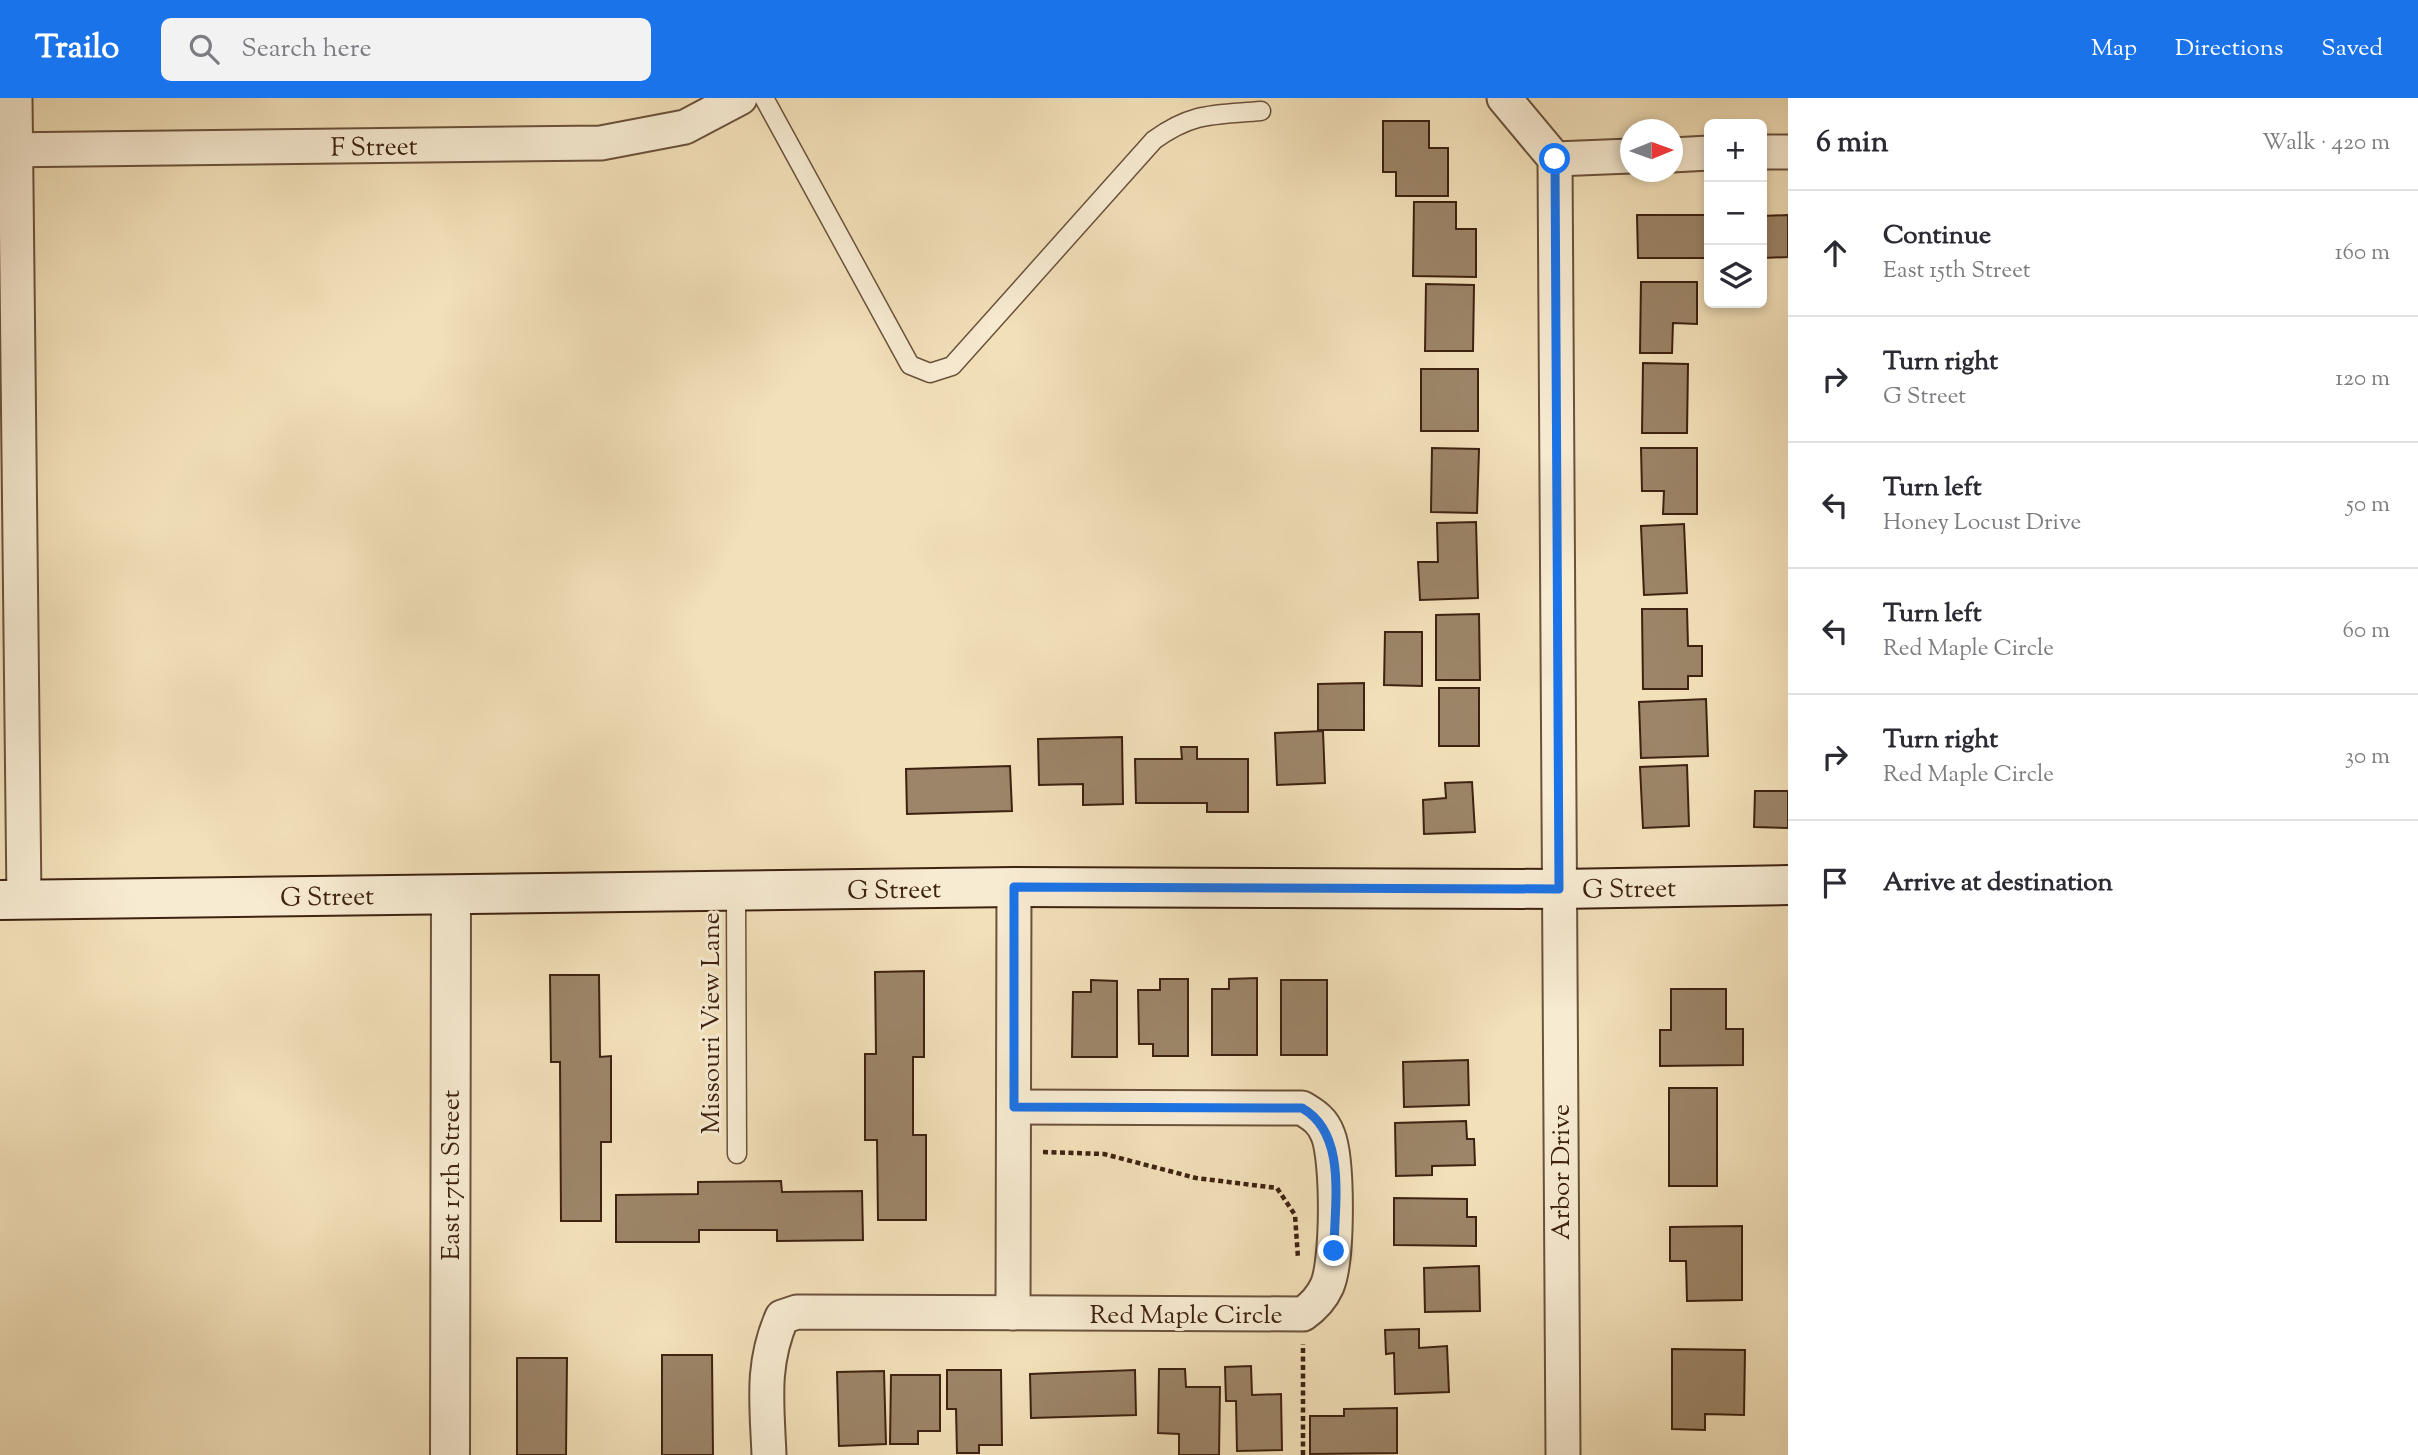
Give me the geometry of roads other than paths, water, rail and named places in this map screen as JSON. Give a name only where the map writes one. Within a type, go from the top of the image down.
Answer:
[{"type":"main road","name":"G Street","points":[[12,900],[1014,887],[1559,889],[1788,885]]},
{"type":"main road","name":"East 17th Street","points":[[450,1455],[451,895]]},
{"type":"street","points":[[12,900],[8,150],[15,98]]},
{"type":"street","name":"F Street","points":[[8,150],[601,143],[685,127],[740,98]]},
{"type":"street","points":[[1504,98],[1555,159],[1620,156]]},
{"type":"street","points":[[1767,152],[1788,152]]},
{"type":"street","points":[[1683,154],[1704,153]]},
{"type":"street","name":"Arbor Drive","points":[[1555,159],[1563,1455]]},
{"type":"street","points":[[1013,1313],[1014,887]]},
{"type":"street","name":"Red Maple Circle","points":[[769,1455],[765,1374],[771,1344],[782,1317],[797,1312],[1303,1314],[1313,1306],[1328,1285],[1334,1251],[1334,1162],[1328,1135],[1318,1118],[1302,1108],[1014,1107]]},
{"type":"lane","points":[[764,98],[910,365],[930,373],[952,366],[1154,141],[1178,123],[1196,116],[1261,111]]},
{"type":"lane","name":"Missouri View Lane","points":[[736,891],[737,1154]]}]
